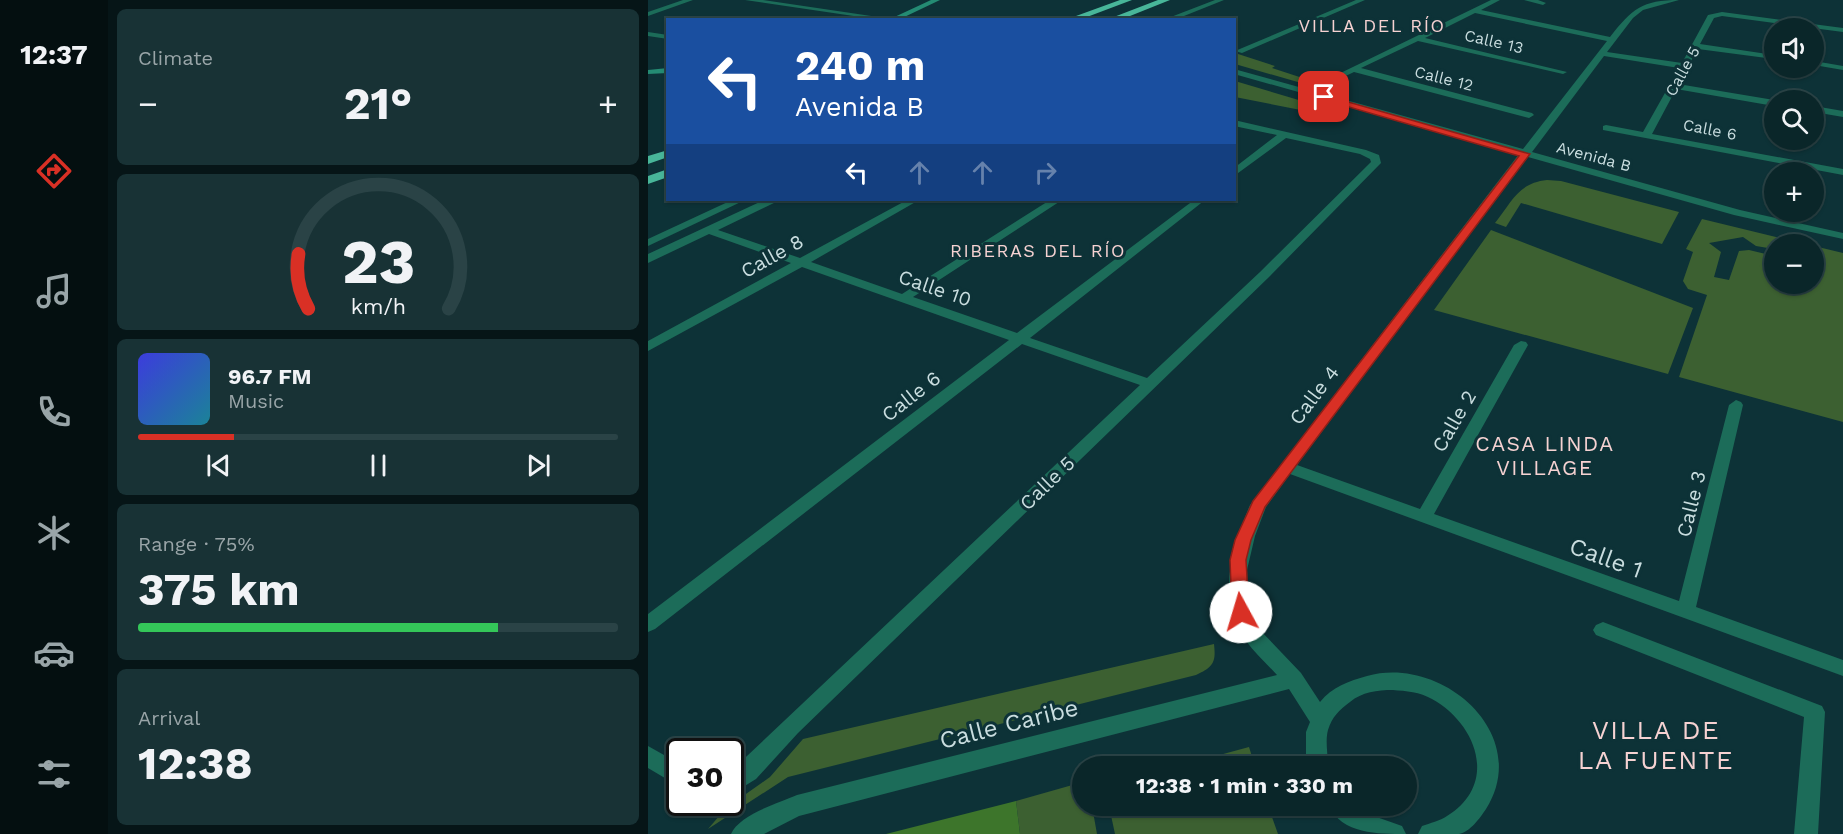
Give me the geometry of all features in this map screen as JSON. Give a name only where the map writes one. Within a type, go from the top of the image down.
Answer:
[{"type":"highway","points":[[1067,18],[1107,0]]},
{"type":"highway","points":[[1075,18],[1128,0]]},
{"type":"highway","points":[[1116,18],[1166,0]]},
{"type":"highway","points":[[648,160],[666,154]]},
{"type":"highway","points":[[648,180],[666,174]]},
{"type":"street","points":[[648,14],[690,0]]},
{"type":"street","points":[[748,0],[874,17]]},
{"type":"street","points":[[896,18],[938,0]]},
{"type":"street","points":[[1172,18],[1221,0]]},
{"type":"street","points":[[1239,51],[1362,0]]},
{"type":"street","points":[[1326,82],[1497,0]]},
{"type":"street","points":[[1527,0],[1543,3]]},
{"type":"street","points":[[1525,154],[1630,16],[1641,8],[1676,0]]},
{"type":"street","points":[[1474,11],[1611,40]]},
{"type":"street","name":"Calle 5","points":[[1646,135],[1711,17],[1722,14],[1843,30]]},
{"type":"street","points":[[648,34],[666,37]]},
{"type":"street","name":"Calle 13","points":[[1417,38],[1563,72]]},
{"type":"street","points":[[1696,46],[1764,56]]},
{"type":"street","points":[[1601,53],[1684,66]]},
{"type":"street","points":[[1824,65],[1843,68]]},
{"type":"street","name":"Calle 12","points":[[1353,69],[1529,115]]},
{"type":"street","points":[[648,72],[666,70]]},
{"type":"street","name":"Avenida B","points":[[1236,72],[1738,213],[1843,236]]},
{"type":"street","points":[[1674,86],[1764,100]]},
{"type":"street","points":[[1824,111],[1843,114]]},
{"type":"street","points":[[1236,123],[1286,133]]},
{"type":"street","name":"Calle 6","points":[[1606,128],[1843,172]]},
{"type":"street","points":[[1236,170],[1286,133]]},
{"type":"street","name":"Calle 5","points":[[744,775],[791,726],[1150,384],[1376,163],[1376,159],[1372,156],[1286,133]]},
{"type":"street","name":"Calle 4","points":[[1321,721],[1294,680],[1250,632],[1241,612],[1237,579],[1238,560],[1243,540],[1254,514],[1286,467],[1525,154]]},
{"type":"street","points":[[648,243],[738,201]]},
{"type":"street","points":[[648,259],[770,201]]},
{"type":"street","name":"Calle 8","points":[[648,347],[912,201]]},
{"type":"street","points":[[904,298],[1055,201]]},
{"type":"street","name":"Calle 6","points":[[648,624],[1199,201]]},
{"type":"street","name":"Calle 10","points":[[708,230],[1150,384]]},
{"type":"street","name":"Calle 2","points":[[1423,518],[1521,345]]},
{"type":"street","name":"Calle 3","points":[[1686,612],[1736,405]]},
{"type":"street","name":"Calle 1","points":[[1286,467],[1843,668]]},
{"type":"street","points":[[1603,630],[1815,712],[1806,834]]},
{"type":"street","name":"Calle Caribe","points":[[743,834],[769,818],[797,806],[1294,680]]},
{"type":"street","points":[[1316,756],[1315,744],[1321,721],[1336,700],[1358,686],[1384,680],[1398,680],[1426,686],[1457,704],[1472,720],[1479,732],[1488,759],[1488,772],[1481,798],[1463,819],[1446,832]]},
{"type":"street","points":[[648,756],[666,768]]},
{"type":"street","points":[[1354,816],[1364,823],[1394,834]]},
{"type":"green space","points":[[1236,53],[1327,86],[1322,89],[1236,64]]},
{"type":"green space","points":[[1236,81],[1329,109],[1321,114],[1236,97]]},
{"type":"green space","points":[[1547,180],[1561,181],[1679,212],[1662,244],[1521,203],[1506,227],[1495,223],[1522,189]]},
{"type":"green space","points":[[1702,219],[1764,234],[1764,247],[1756,246],[1743,237],[1709,243],[1721,252],[1714,277],[1729,280],[1739,251],[1749,250],[1764,254],[1764,294],[1824,294],[1824,248],[1843,253],[1843,422],[1679,377],[1707,295],[1688,289],[1683,281],[1693,252],[1686,249]]},
{"type":"green space","points":[[1491,230],[1693,308],[1668,374],[1434,310]]},
{"type":"green space","points":[[1214,644],[1214,660],[1207,669],[1196,675],[788,777],[744,806],[744,795],[770,777],[803,739]]},
{"type":"green space","points":[[1249,747],[1252,756],[1216,756]]},
{"type":"green space","points":[[1072,785],[1072,816],[1094,816],[1097,834],[1020,834],[1016,801]]},
{"type":"green space","points":[[1016,801],[1020,834],[886,834]]},
{"type":"green space","points":[[719,816],[728,816],[708,829]]},
{"type":"green space","points":[[1111,816],[1272,816],[1278,834],[1115,834]]},
{"type":"district","name":"VILLA DEL RÍO","points":[[1372,26]]},
{"type":"district","name":"RIBERAS DEL RÍO","points":[[1038,251]]},
{"type":"district","name":"CASA LINDA VILLAGE","points":[[1545,456]]},
{"type":"district","name":"VILLA DE LA FUENTE","points":[[1656,745]]},
{"type":"route","points":[[1241,612],[1237,579],[1238,560],[1243,540],[1258,505],[1525,154],[1324,97]]}]
